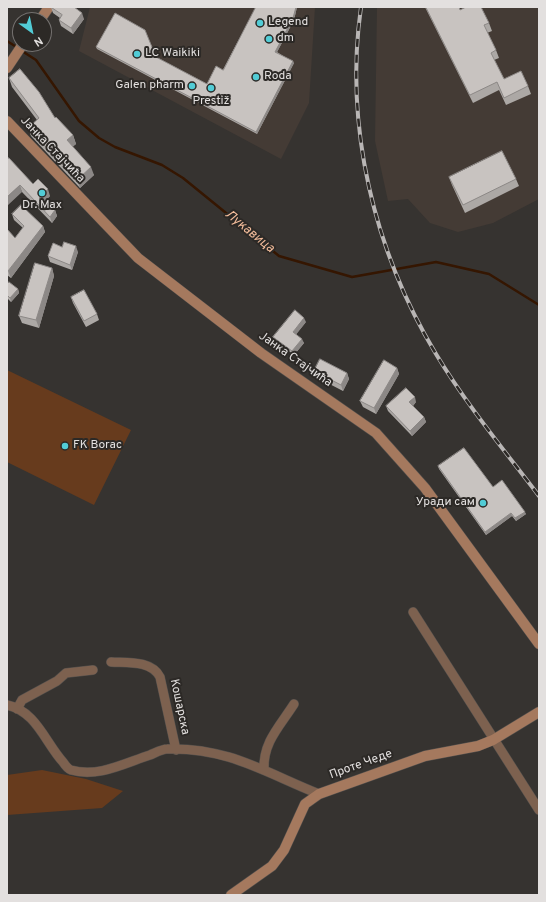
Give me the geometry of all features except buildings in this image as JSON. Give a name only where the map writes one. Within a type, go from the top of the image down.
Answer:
[{"type":"street","points":[[7,68],[18,52]]},
{"type":"street","name":"Јанка Стајчића","points":[[7,121],[138,258],[262,353],[376,433],[425,488],[539,644]]},
{"type":"street","points":[[413,612],[493,740],[539,810]]},
{"type":"street","name":"Кошарска","points":[[111,662],[144,665],[156,670],[160,677],[176,750]]},
{"type":"street","points":[[17,709],[22,700],[57,681],[66,673],[76,670],[93,670]]},
{"type":"street","points":[[264,769],[263,754],[294,704]]},
{"type":"street","points":[[7,705],[32,718],[59,758],[70,769],[90,773],[120,766],[166,749],[205,751],[243,760],[319,794]]},
{"type":"street","name":"Проте Чеде","points":[[231,895],[272,866],[284,850],[305,804],[319,794],[425,756],[478,746],[493,740],[539,712]]},
{"type":"shaded area","points":[[90,7],[315,7],[309,103],[281,159],[79,51]]},
{"type":"shaded area","points":[[377,7],[539,7],[539,199],[493,223],[458,232],[430,223],[408,199],[388,201],[375,141]]},
{"type":"shaded area","name":"FK Borac","points":[[7,370],[131,430],[94,505],[7,462]]},
{"type":"shaded area","points":[[42,770],[86,779],[123,791],[102,808],[7,815],[7,775]]},
{"type":"waterway","name":"Лукавица","points":[[7,41],[12,44]]},
{"type":"waterway","name":"Лукавица","points":[[24,52],[36,60],[79,121],[99,138],[115,147],[162,165],[183,178],[279,256],[352,277],[436,262],[489,274],[539,305]]},
{"type":"railway","points":[[361,7],[357,52],[357,97],[361,142],[369,186],[381,230],[396,273],[414,314],[448,373],[539,496]]},
{"type":"place","name":"Legend","points":[[260,23]]},
{"type":"place","name":"dm","points":[[269,39]]},
{"type":"place","name":"LC Waikiki","points":[[137,54]]},
{"type":"place","name":"Roda","points":[[256,77]]},
{"type":"place","name":"Galen pharm","points":[[192,86]]},
{"type":"place","name":"Prestiž","points":[[211,88]]},
{"type":"place","name":"Dr. Max","points":[[42,193]]},
{"type":"place","name":"FK Borac","points":[[65,446]]},
{"type":"place","name":"Уради сам","points":[[483,503]]}]
